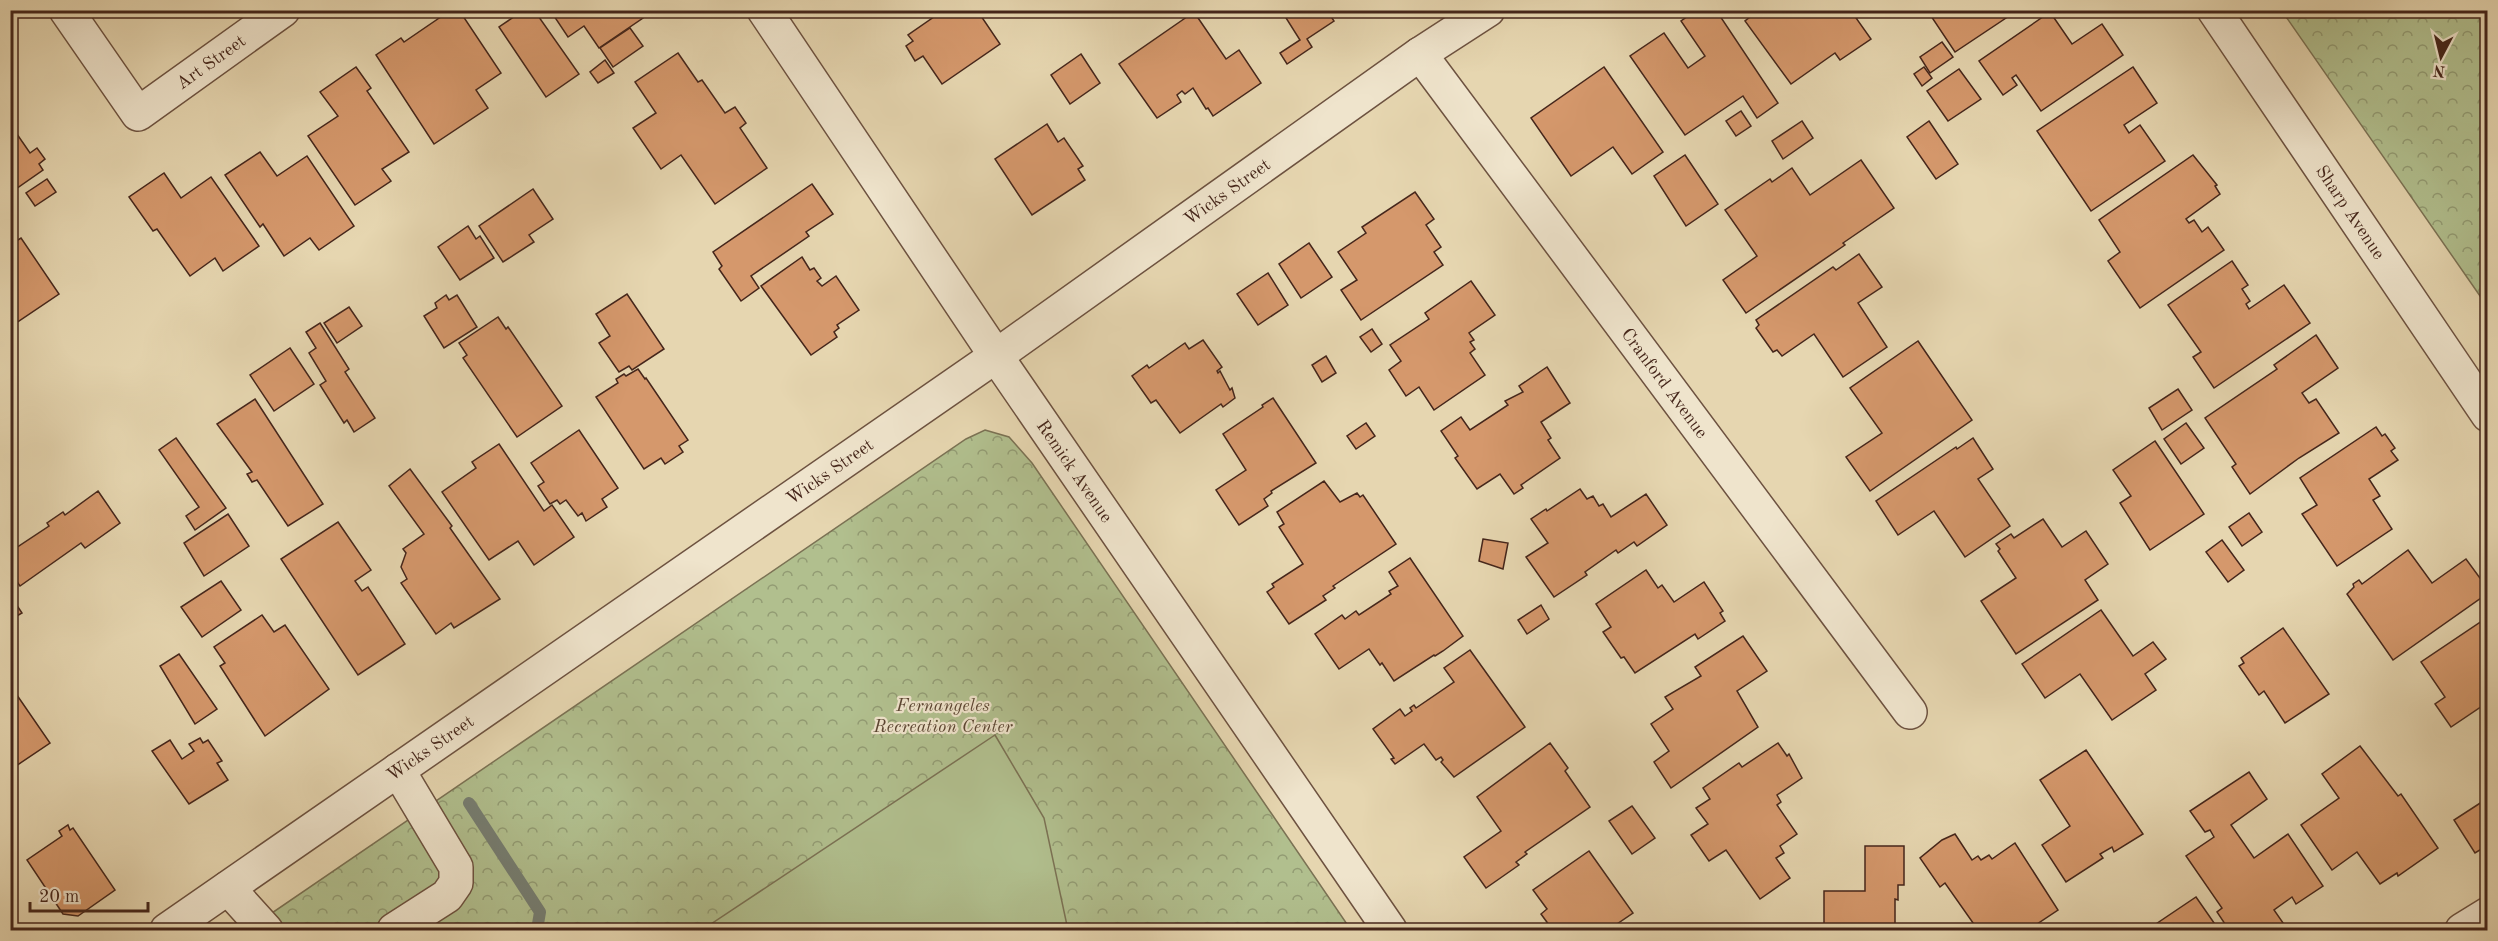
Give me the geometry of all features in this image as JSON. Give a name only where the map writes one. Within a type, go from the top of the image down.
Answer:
[{"type":"street","name":"Art Street","points":[[66,10],[138,114],[283,10]]},
{"type":"street","name":"Remick Avenue","points":[[764,10],[996,356],[1390,930]]},
{"type":"street","name":"Sharp Avenue","points":[[2214,10],[2487,415]]},
{"type":"street","name":"Wicks Street","points":[[167,930],[996,356],[1480,13]]},
{"type":"street","name":"Cranford Avenue","points":[[1420,54],[1910,712]]},
{"type":"street","points":[[394,930],[447,896],[456,883],[456,867],[398,770]]},
{"type":"street","points":[[228,888],[266,930]]},
{"type":"street","points":[[2462,930],[2487,914]]},
{"type":"green space","points":[[2282,11],[2487,11],[2487,306]]},
{"type":"green space","name":"Fernangeles Recreation Center","points":[[985,430],[1009,437],[1032,463],[1351,930],[247,930],[966,439]]},
{"type":"green space","points":[[995,735],[1044,818],[1068,930],[702,930]]},
{"type":"building","points":[[451,10],[459,10],[501,73],[476,90],[488,108],[434,144],[376,55],[401,38],[404,42]]},
{"type":"building","points":[[524,10],[534,10],[579,74],[546,97],[499,27]]},
{"type":"building","points":[[550,10],[638,10],[643,18],[599,48],[584,26],[568,37]]},
{"type":"building","points":[[944,10],[977,10],[1000,44],[942,84],[923,56],[915,61],[906,46],[913,41],[908,35]]},
{"type":"building","points":[[1281,10],[1336,10],[1330,15],[1334,21],[1307,39],[1312,47],[1287,64],[1280,53],[1300,40]]},
{"type":"building","points":[[1697,10],[1716,10],[1778,103],[1757,118],[1743,96],[1685,135],[1630,56],[1664,33],[1688,68],[1705,56],[1681,21]]},
{"type":"building","points":[[1759,10],[1854,10],[1859,17],[1856,18],[1871,39],[1840,60],[1835,53],[1791,84],[1745,21]]},
{"type":"building","points":[[1927,10],[2018,10],[1955,52]]},
{"type":"building","points":[[1194,12],[1226,59],[1239,50],[1261,83],[1213,116],[1193,88],[1185,94],[1182,91],[1177,95],[1181,102],[1157,118],[1119,64]]},
{"type":"building","points":[[2050,12],[2072,44],[2102,24],[2123,55],[2041,111],[2016,75],[2012,78],[2017,85],[2003,95],[1979,61]]},
{"type":"building","points":[[630,28],[643,46],[613,67],[600,48]]},
{"type":"building","points":[[1942,42],[1953,57],[1930,73],[1920,57]]},
{"type":"building","points":[[678,53],[698,82],[702,80],[725,113],[735,107],[746,123],[740,128],[767,168],[715,204],[681,155],[661,169],[633,128],[656,113],[635,82]]},
{"type":"building","points":[[1081,54],[1100,83],[1070,104],[1051,75]]},
{"type":"building","points":[[605,60],[614,73],[598,83],[590,72]]},
{"type":"building","points":[[356,67],[371,88],[367,91],[409,152],[382,169],[391,181],[355,205],[308,136],[338,116],[320,92]]},
{"type":"building","points":[[1604,67],[1663,152],[1632,174],[1613,147],[1571,176],[1531,118]]},
{"type":"building","points":[[1924,67],[1932,78],[1922,86],[1914,74]]},
{"type":"building","points":[[2133,67],[2157,103],[2124,125],[2129,133],[2140,125],[2165,161],[2091,211],[2037,131]]},
{"type":"building","points":[[1959,69],[1981,99],[1948,121],[1927,91]]},
{"type":"building","points":[[1741,111],[1751,126],[1736,136],[1726,121]]},
{"type":"building","points":[[1802,121],[1813,138],[1783,159],[1772,141]]},
{"type":"building","points":[[1929,121],[1958,164],[1936,179],[1907,137]]},
{"type":"building","points":[[10,124],[30,153],[37,148],[45,159],[39,164],[43,170],[10,193]]},
{"type":"building","points":[[1047,124],[1058,142],[1064,138],[1083,166],[1078,169],[1085,180],[1032,215],[995,159]]},
{"type":"building","points":[[260,152],[277,176],[307,156],[354,226],[319,250],[310,238],[284,256],[263,224],[260,227],[225,175]]},
{"type":"building","points":[[1685,155],[1718,204],[1686,226],[1654,176]]},
{"type":"building","points":[[2193,155],[2217,185],[2215,186],[2220,194],[2186,219],[2189,223],[2194,220],[2202,232],[2208,227],[2224,250],[2140,308],[2108,261],[2120,252],[2099,220]]},
{"type":"building","points":[[1861,160],[1894,208],[1843,243],[1845,245],[1746,313],[1723,280],[1757,256],[1725,210],[1770,179],[1772,182],[1792,168],[1810,195]]},
{"type":"building","points":[[164,173],[181,198],[211,177],[259,246],[223,271],[215,258],[190,276],[157,229],[153,231],[129,197]]},
{"type":"building","points":[[47,179],[56,192],[35,206],[26,193]]},
{"type":"building","points":[[812,184],[833,214],[806,232],[809,236],[751,276],[759,288],[741,301],[719,269],[722,266],[713,252]]},
{"type":"building","points":[[533,189],[553,219],[529,235],[534,242],[503,262],[479,226]]},
{"type":"building","points":[[1415,192],[1434,219],[1426,225],[1441,247],[1434,252],[1443,265],[1361,320],[1341,290],[1357,280],[1338,252],[1366,233],[1362,227]]},
{"type":"building","points":[[468,226],[476,239],[480,236],[494,258],[460,280],[438,247]]},
{"type":"building","points":[[21,238],[59,294],[10,327],[10,245]]},
{"type":"building","points":[[1309,243],[1332,277],[1301,298],[1279,264]]},
{"type":"building","points":[[1859,254],[1882,287],[1858,303],[1887,347],[1843,377],[1814,334],[1782,356],[1777,350],[1773,352],[1756,328],[1759,325],[1756,320],[1833,267],[1836,270]]},
{"type":"building","points":[[802,257],[810,270],[814,268],[821,278],[817,281],[822,286],[836,276],[859,310],[837,325],[839,328],[834,332],[837,337],[811,355],[761,286]]},
{"type":"building","points":[[2232,261],[2248,285],[2242,289],[2250,301],[2246,304],[2249,309],[2284,285],[2310,323],[2214,388],[2193,357],[2201,352],[2168,305]]},
{"type":"building","points":[[1268,273],[1288,305],[1258,325],[1237,294]]},
{"type":"building","points":[[1471,281],[1495,315],[1469,333],[1474,340],[1470,342],[1475,349],[1470,353],[1485,375],[1434,410],[1419,387],[1406,396],[1389,370],[1401,361],[1390,345],[1429,319],[1425,313]]},
{"type":"building","points":[[627,294],[664,349],[632,370],[629,366],[619,372],[599,343],[610,336],[596,314]]},
{"type":"building","points":[[446,295],[449,300],[457,295],[477,327],[444,348],[424,316],[437,308],[435,303]]},
{"type":"building","points":[[349,307],[362,326],[337,343],[324,323]]},
{"type":"building","points":[[498,317],[506,329],[508,327],[562,406],[517,437],[463,358],[467,355],[459,343]]},
{"type":"building","points":[[320,323],[349,369],[345,372],[375,418],[354,432],[347,420],[344,423],[320,385],[326,381],[309,353],[316,348],[306,332]]},
{"type":"building","points":[[1372,329],[1382,344],[1371,352],[1360,337]]},
{"type":"building","points":[[2316,335],[2338,368],[2302,393],[2309,403],[2316,399],[2339,433],[2299,458],[2250,494],[2232,467],[2236,464],[2205,418],[2277,369],[2274,365]]},
{"type":"building","points":[[1203,340],[1222,367],[1217,371],[1218,373],[1220,371],[1230,390],[1232,388],[1235,398],[1223,407],[1221,404],[1180,433],[1156,400],[1151,403],[1132,376],[1147,365],[1149,368],[1185,343],[1189,349]]},
{"type":"building","points":[[1918,341],[1972,420],[1870,491],[1846,457],[1882,433],[1850,388]]},
{"type":"building","points":[[290,348],[314,384],[274,411],[250,375]]},
{"type":"building","points":[[1326,356],[1336,373],[1322,382],[1312,365]]},
{"type":"building","points":[[1547,367],[1570,403],[1541,422],[1551,438],[1548,440],[1560,458],[1521,485],[1523,488],[1514,494],[1500,474],[1477,489],[1455,458],[1458,456],[1441,431],[1461,417],[1470,430],[1508,405],[1505,401],[1523,392],[1519,386]]},
{"type":"building","points":[[638,369],[688,440],[679,446],[683,452],[665,464],[661,458],[644,469],[596,397],[618,383],[616,379]]},
{"type":"building","points":[[2178,389],[2192,410],[2162,430],[2149,408]]},
{"type":"building","points":[[1273,398],[1316,463],[1271,491],[1272,493],[1264,499],[1268,506],[1239,525],[1216,490],[1246,470],[1223,434]]},
{"type":"building","points":[[255,399],[323,504],[288,526],[257,480],[252,482],[247,474],[252,472],[217,424]]},
{"type":"building","points":[[1366,423],[1375,436],[1356,449],[1347,436]]},
{"type":"building","points":[[2186,423],[2204,448],[2181,464],[2164,439]]},
{"type":"building","points":[[2376,427],[2382,436],[2385,434],[2395,448],[2391,451],[2398,460],[2369,479],[2380,496],[2373,500],[2392,529],[2337,566],[2302,514],[2317,505],[2300,478]]},
{"type":"building","points":[[579,430],[618,488],[602,499],[607,507],[586,521],[582,513],[578,516],[566,500],[560,504],[557,500],[550,504],[538,486],[544,482],[531,463]]},
{"type":"building","points":[[176,438],[226,508],[195,530],[186,516],[199,507],[159,450]]},
{"type":"building","points":[[1973,438],[1993,469],[1978,479],[2010,526],[1965,557],[1934,511],[1898,535],[1876,501]]},
{"type":"building","points":[[2155,441],[2204,514],[2150,550],[2120,503],[2131,496],[2113,470]]},
{"type":"building","points":[[499,444],[544,511],[552,505],[574,537],[534,565],[518,541],[489,560],[442,492],[476,468],[472,462]]},
{"type":"building","points":[[410,469],[452,526],[450,528],[500,599],[454,628],[451,623],[436,634],[401,583],[407,579],[401,567],[406,553],[403,549],[424,534],[389,486]]},
{"type":"building","points":[[1324,481],[1340,502],[1357,493],[1360,497],[1363,495],[1396,544],[1333,586],[1335,588],[1323,596],[1326,600],[1289,624],[1267,592],[1274,587],[1272,584],[1303,564],[1279,527],[1284,524],[1277,512]]},
{"type":"building","points":[[1580,489],[1587,499],[1593,496],[1599,506],[1603,504],[1611,517],[1646,494],[1667,525],[1637,546],[1634,542],[1618,553],[1616,550],[1585,572],[1587,575],[1554,597],[1526,557],[1548,543],[1531,519]]},
{"type":"building","points":[[98,491],[120,523],[85,548],[81,543],[20,586],[10,572],[10,552],[49,526],[47,523],[63,512],[65,515]]},
{"type":"building","points":[[2249,513],[2262,532],[2242,546],[2229,527]]},
{"type":"building","points":[[228,514],[249,546],[204,576],[184,543]]},
{"type":"building","points":[[2043,519],[2062,547],[2086,531],[2108,564],[2085,580],[2098,600],[2016,654],[1981,601],[2016,578],[1998,551],[2000,549],[1996,544],[2011,534],[2014,538]]},
{"type":"building","points":[[338,522],[371,570],[355,581],[362,591],[368,587],[405,644],[358,675],[281,559]]},
{"type":"building","points":[[1483,539],[1508,543],[1503,569],[1479,561]]},
{"type":"building","points":[[2222,540],[2244,570],[2228,582],[2206,552]]},
{"type":"building","points":[[2408,550],[2432,583],[2466,559],[2488,589],[2488,593],[2393,660],[2347,594],[2354,587],[2353,584],[2359,580],[2362,584]]},
{"type":"building","points":[[1410,558],[1463,636],[1394,681],[1369,649],[1339,669],[1315,634],[1342,615],[1345,619],[1356,611],[1359,615],[1391,594],[1389,591],[1398,586],[1389,572]]},
{"type":"building","points":[[1646,570],[1658,588],[1662,585],[1674,602],[1704,582],[1723,611],[1720,613],[1725,621],[1698,639],[1695,634],[1635,673],[1624,657],[1621,658],[1603,632],[1611,627],[1596,604]]},
{"type":"building","points":[[221,581],[241,610],[202,637],[181,607]]},
{"type":"building","points":[[10,595],[22,613],[10,620]]},
{"type":"building","points":[[1541,605],[1549,619],[1527,634],[1518,620]]},
{"type":"building","points":[[2101,610],[2133,656],[2153,642],[2166,659],[2145,674],[2156,690],[2112,720],[2080,674],[2045,698],[2022,664]]},
{"type":"building","points":[[262,615],[274,632],[285,625],[329,689],[265,736],[220,666],[225,663],[214,647]]},
{"type":"building","points":[[2488,617],[2488,702],[2451,727],[2435,704],[2445,697],[2421,662]]},
{"type":"building","points":[[2283,628],[2329,694],[2285,723],[2264,691],[2259,695],[2239,666],[2244,663],[2241,658]]},
{"type":"building","points":[[1743,636],[1767,671],[1737,691],[1758,727],[1671,788],[1654,762],[1669,751],[1651,724],[1673,709],[1665,697],[1701,676],[1695,667]]},
{"type":"building","points":[[1470,650],[1525,727],[1454,777],[1441,762],[1443,760],[1441,757],[1436,760],[1424,744],[1395,764],[1391,759],[1394,758],[1373,729],[1400,709],[1405,716],[1412,711],[1410,708],[1414,705],[1416,708],[1454,682],[1444,668]]},
{"type":"building","points":[[179,654],[217,709],[195,724],[160,666]]},
{"type":"building","points":[[10,685],[50,743],[10,770]]},
{"type":"building","points":[[200,738],[203,743],[208,740],[222,761],[217,763],[228,780],[189,804],[152,751],[170,740],[182,759],[194,751],[189,744]]},
{"type":"building","points":[[1550,743],[1568,768],[1565,771],[1590,807],[1525,852],[1527,854],[1516,862],[1519,865],[1486,888],[1464,857],[1501,831],[1477,797]]},
{"type":"building","points":[[1778,743],[1787,756],[1789,754],[1802,778],[1777,795],[1781,802],[1777,805],[1797,834],[1780,846],[1784,853],[1776,858],[1790,878],[1760,899],[1726,850],[1709,861],[1691,835],[1708,824],[1696,808],[1710,799],[1703,788],[1739,763],[1742,767]]},
{"type":"building","points":[[2360,746],[2398,796],[2401,794],[2438,848],[2398,876],[2397,873],[2380,884],[2357,852],[2332,870],[2301,825],[2339,798],[2322,774]]},
{"type":"building","points":[[2086,750],[2143,834],[2114,852],[2112,847],[2100,854],[2103,858],[2066,882],[2042,845],[2070,826],[2040,780]]},
{"type":"building","points":[[2249,772],[2267,799],[2231,825],[2254,858],[2288,834],[2323,886],[2296,904],[2292,897],[2274,910],[2288,930],[2229,930],[2217,912],[2222,908],[2186,856],[2214,837],[2210,830],[2205,832],[2190,811]]},
{"type":"building","points":[[2488,798],[2488,845],[2475,853],[2454,820]]},
{"type":"building","points":[[1632,806],[1655,838],[1632,854],[1609,821]]},
{"type":"building","points":[[68,825],[70,830],[73,828],[115,890],[78,916],[63,914],[27,860],[62,836],[59,831]]},
{"type":"building","points":[[1955,834],[1972,860],[1978,856],[1981,860],[1989,855],[1992,859],[2015,843],[2058,910],[2028,930],[1978,930],[1945,883],[1940,887],[1920,858],[1942,840]]},
{"type":"building","points":[[1865,846],[1904,846],[1904,885],[1898,885],[1898,900],[1895,899],[1895,930],[1824,930],[1824,891],[1865,891]]},
{"type":"building","points":[[1589,851],[1633,913],[1608,930],[1550,930],[1552,929],[1541,914],[1547,909],[1533,890]]},
{"type":"building","points":[[2196,897],[2219,930],[2147,930]]},
{"type":"waterway","points":[[469,803],[540,912],[537,930]]}]
